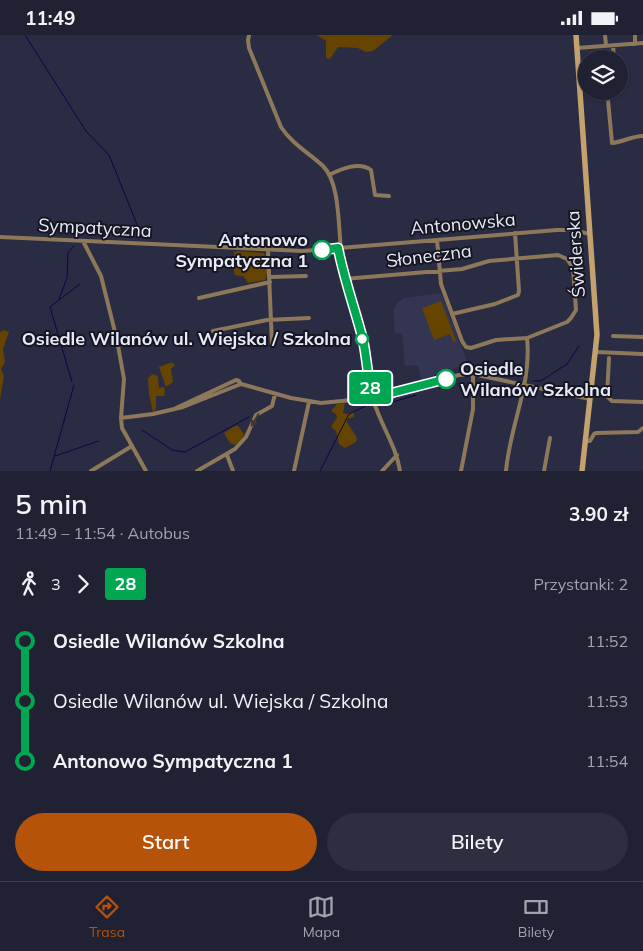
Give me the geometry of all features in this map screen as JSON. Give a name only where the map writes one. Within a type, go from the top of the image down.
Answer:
[{"type":"street","points":[[249,35],[249,48],[281,127],[288,137],[322,165],[329,175],[334,191],[344,279],[362,340],[372,398],[397,455],[400,471]]},
{"type":"street","name":"Świderska","points":[[576,35],[596,321],[596,352],[582,471]]},
{"type":"street","points":[[605,35],[606,45]]},
{"type":"street","points":[[635,35],[635,44]]},
{"type":"street","points":[[577,48],[643,43]]},
{"type":"street","points":[[613,45],[613,50]]},
{"type":"street","points":[[608,100],[612,143],[623,142],[636,136],[643,136]]},
{"type":"street","points":[[329,175],[344,169],[365,166],[371,170],[375,195],[390,196]]},
{"type":"street","name":"Antonowska","points":[[340,248],[565,229],[590,234]]},
{"type":"street","points":[[452,314],[495,304],[518,295],[515,233]]},
{"type":"street","name":"Sympatyczna","points":[[0,237],[268,251],[340,248]]},
{"type":"street","points":[[437,240],[443,289],[463,344],[469,348],[500,340],[527,338],[529,358],[526,386],[511,439],[506,471]]},
{"type":"street","points":[[84,241],[101,276],[124,374],[122,428],[146,471]]},
{"type":"street","points":[[268,251],[272,344]]},
{"type":"street","name":"Słoneczna","points":[[344,279],[440,271],[466,268],[483,262],[558,255],[567,259],[573,268],[576,307],[574,315],[567,322],[527,338]]},
{"type":"street","points":[[199,298],[270,280],[306,276]]},
{"type":"street","points":[[213,331],[272,320],[309,318]]},
{"type":"street","points":[[614,336],[643,337]]},
{"type":"street","points":[[596,352],[643,354]]},
{"type":"street","points":[[609,358],[607,396],[609,399],[612,401],[643,402]]},
{"type":"street","points":[[121,418],[154,414],[176,408],[237,380],[241,384],[275,394],[321,403],[372,398],[459,375],[473,374],[590,399]]},
{"type":"street","points":[[461,471],[473,409],[473,374]]},
{"type":"street","points":[[197,471],[235,449],[246,437],[256,415],[272,406],[275,394]]},
{"type":"street","points":[[294,471],[309,401]]},
{"type":"street","points":[[585,441],[590,441],[596,433],[638,432],[643,428]]},
{"type":"street","points":[[544,471],[550,438]]},
{"type":"street","points":[[91,471],[132,446]]},
{"type":"street","points":[[227,455],[233,471]]},
{"type":"street","points":[[382,471],[397,455]]},
{"type":"shaded area","points":[[317,35],[393,35],[373,51],[366,52],[358,48],[338,47],[330,59],[326,58],[326,41]]},
{"type":"shaded area","points":[[234,252],[264,253],[268,267],[265,280],[248,283],[243,276],[234,274]]},
{"type":"shaded area","points":[[441,293],[468,364],[421,380],[417,365],[405,366],[402,333],[395,334],[393,311],[397,303],[404,298]]},
{"type":"shaded area","points":[[441,301],[456,341],[453,342],[450,334],[434,340],[422,308]]},
{"type":"shaded area","points":[[4,330],[9,332],[3,349],[5,362],[1,369],[4,376],[0,400],[0,332]]},
{"type":"shaded area","points":[[169,363],[175,365],[171,369],[173,382],[166,387],[159,367]]},
{"type":"shaded area","points":[[153,374],[158,376],[159,388],[164,387],[165,391],[164,396],[156,396],[156,409],[153,412],[148,379]]},
{"type":"shaded area","points":[[345,403],[343,413],[354,413],[354,417],[347,419],[347,422],[357,438],[356,442],[345,448],[339,444],[336,431],[332,428],[337,418],[336,414],[331,411],[337,404]]},
{"type":"shaded area","points":[[238,426],[244,434],[235,445],[230,443],[224,433]]},
{"type":"waterway","points":[[25,35],[86,131],[109,155],[140,232]]},
{"type":"waterway","points":[[59,299],[67,278],[68,253],[74,246]]},
{"type":"waterway","points":[[72,382],[50,307],[80,284]]},
{"type":"waterway","points":[[61,345],[77,339]]},
{"type":"waterway","points":[[533,381],[541,381],[567,364],[579,346]]},
{"type":"waterway","points":[[50,471],[74,385]]},
{"type":"waterway","points":[[386,404],[416,395]]},
{"type":"waterway","points":[[320,471],[349,414],[370,404]]},
{"type":"waterway","points":[[142,430],[172,450],[185,452],[249,417]]},
{"type":"waterway","points":[[55,456],[99,441]]},
{"type":"bus line","name":"28","points":[[322,250],[338,248],[344,279],[356,312],[367,358],[372,398],[446,379]]},
{"type":"place","name":"Antonowo Sympatyczna 1","points":[[322,250]]},
{"type":"place","name":"Osiedle Wilanów ul. Wiejska / Szkolna","points":[[362,339]]},
{"type":"place","name":"Osiedle Wilanów Szkolna","points":[[446,379]]}]
